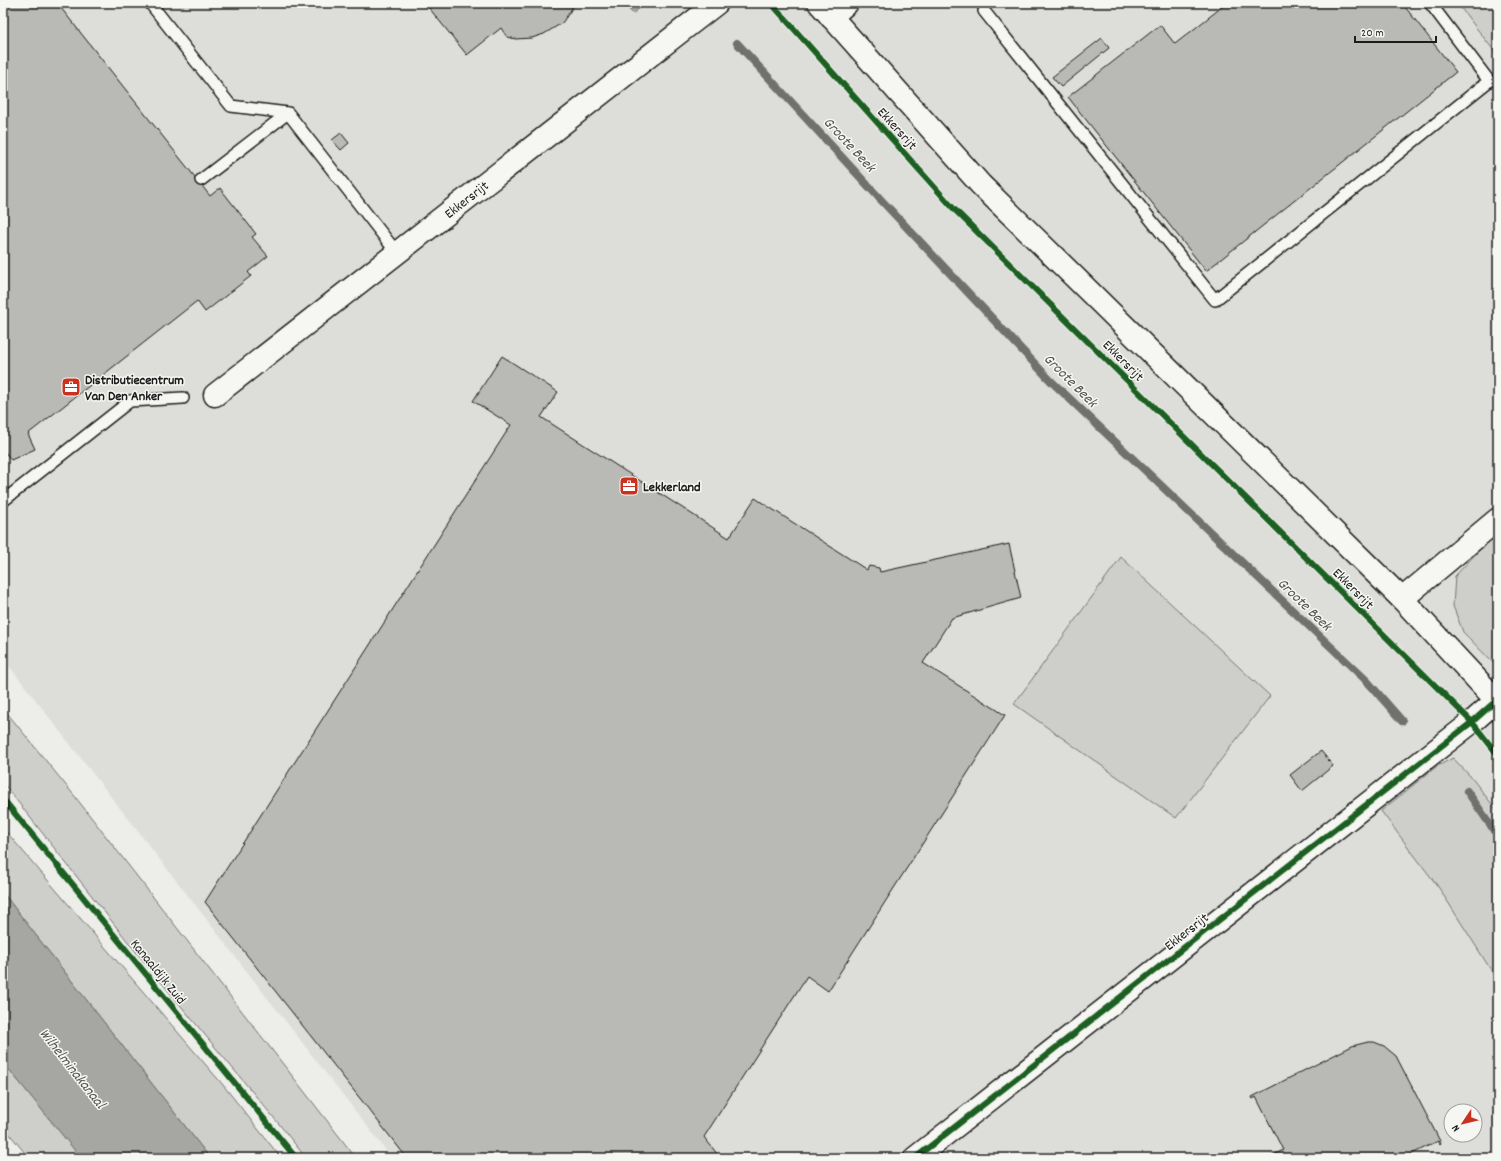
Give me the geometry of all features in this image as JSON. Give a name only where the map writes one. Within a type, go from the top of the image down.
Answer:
[{"type":"street","name":"Ekkersrijt","points":[[215,395],[717,3]]},
{"type":"street","points":[[825,10],[847,3]]},
{"type":"street","name":"Ekkersrijt","points":[[825,10],[981,185],[1402,599],[1497,701],[1466,727],[915,1158]]},
{"type":"street","points":[[1402,599],[1498,518]]},
{"type":"lane","points":[[150,3],[232,106],[288,113],[397,253]]},
{"type":"lane","points":[[984,11],[1215,300],[1489,81],[1430,3]]},
{"type":"lane","points":[[202,180],[288,113]]},
{"type":"lane","points":[[3,501],[130,401],[182,398]]},
{"type":"shaded area","points":[[3,3],[1498,3],[1498,1158],[392,1158],[3,658]]},
{"type":"shaded area","points":[[1457,3],[1498,3],[1498,56]]},
{"type":"shaded area","points":[[1498,533],[1498,668],[1463,632],[1453,606],[1455,576],[1487,542]]},
{"type":"shaded area","points":[[1121,557],[1270,696],[1176,818],[1014,704]]},
{"type":"shaded area","points":[[3,708],[73,794],[356,1158],[306,1158],[136,952],[3,783]]},
{"type":"shaded area","points":[[1453,758],[1471,777],[1498,812],[1498,981],[1439,888],[1381,811],[1436,767]]},
{"type":"shaded area","points":[[3,828],[223,1085],[281,1158],[210,1158],[3,893]]},
{"type":"shaded area","points":[[3,1062],[81,1158],[29,1158],[3,1126]]},
{"type":"water","points":[[625,3],[645,3],[633,14]]},
{"type":"water","name":"Wilhelminakanaal","points":[[3,893],[210,1158],[81,1158],[3,1062]]},
{"type":"building","points":[[3,3],[57,3],[210,196],[220,188],[256,234],[252,237],[268,256],[248,272],[251,276],[205,312],[197,301],[28,434],[35,449],[11,460],[5,452],[3,453]]},
{"type":"building","points":[[425,3],[575,3],[562,23],[544,34],[532,38],[516,39],[507,37],[501,28],[467,55]]},
{"type":"building","points":[[1227,3],[1402,3],[1456,72],[1206,271],[1068,97],[1160,25],[1175,44]]},
{"type":"building","points":[[1102,38],[1109,48],[1061,87],[1052,77]]},
{"type":"building","points":[[341,133],[349,143],[341,150],[332,140]]},
{"type":"building","points":[[502,356],[558,392],[541,417],[729,538],[755,498],[867,570],[869,566],[879,568],[880,572],[1009,544],[1021,598],[952,618],[923,663],[1005,715],[828,991],[807,976],[704,1137],[718,1155],[714,1158],[407,1158],[205,902],[511,425],[473,401]]},
{"type":"building","points":[[1321,751],[1333,766],[1302,791],[1290,775]]},
{"type":"building","points":[[1374,1042],[1384,1046],[1396,1056],[1441,1143],[1440,1144],[1438,1141],[1404,1158],[1268,1158],[1283,1150],[1256,1097],[1253,1099],[1252,1097],[1352,1046]]},
{"type":"waterway","name":"Groote Beek","points":[[737,43],[883,202],[1051,381],[1367,681],[1402,721]]},
{"type":"waterway","name":"Groote Beek","points":[[1467,791],[1498,836]]},
{"type":"cycle path","points":[[771,3],[954,209],[1472,722],[1498,755]]},
{"type":"cycle path","points":[[915,1158],[1472,722],[1497,700]]},
{"type":"cycle path","name":"Kanaaldijk Zuid","points":[[3,799],[296,1158]]},
{"type":"place","name":"Distributiecentrum Van Den Anker","points":[[71,387]]},
{"type":"place","name":"Lekkerland","points":[[629,486]]}]
